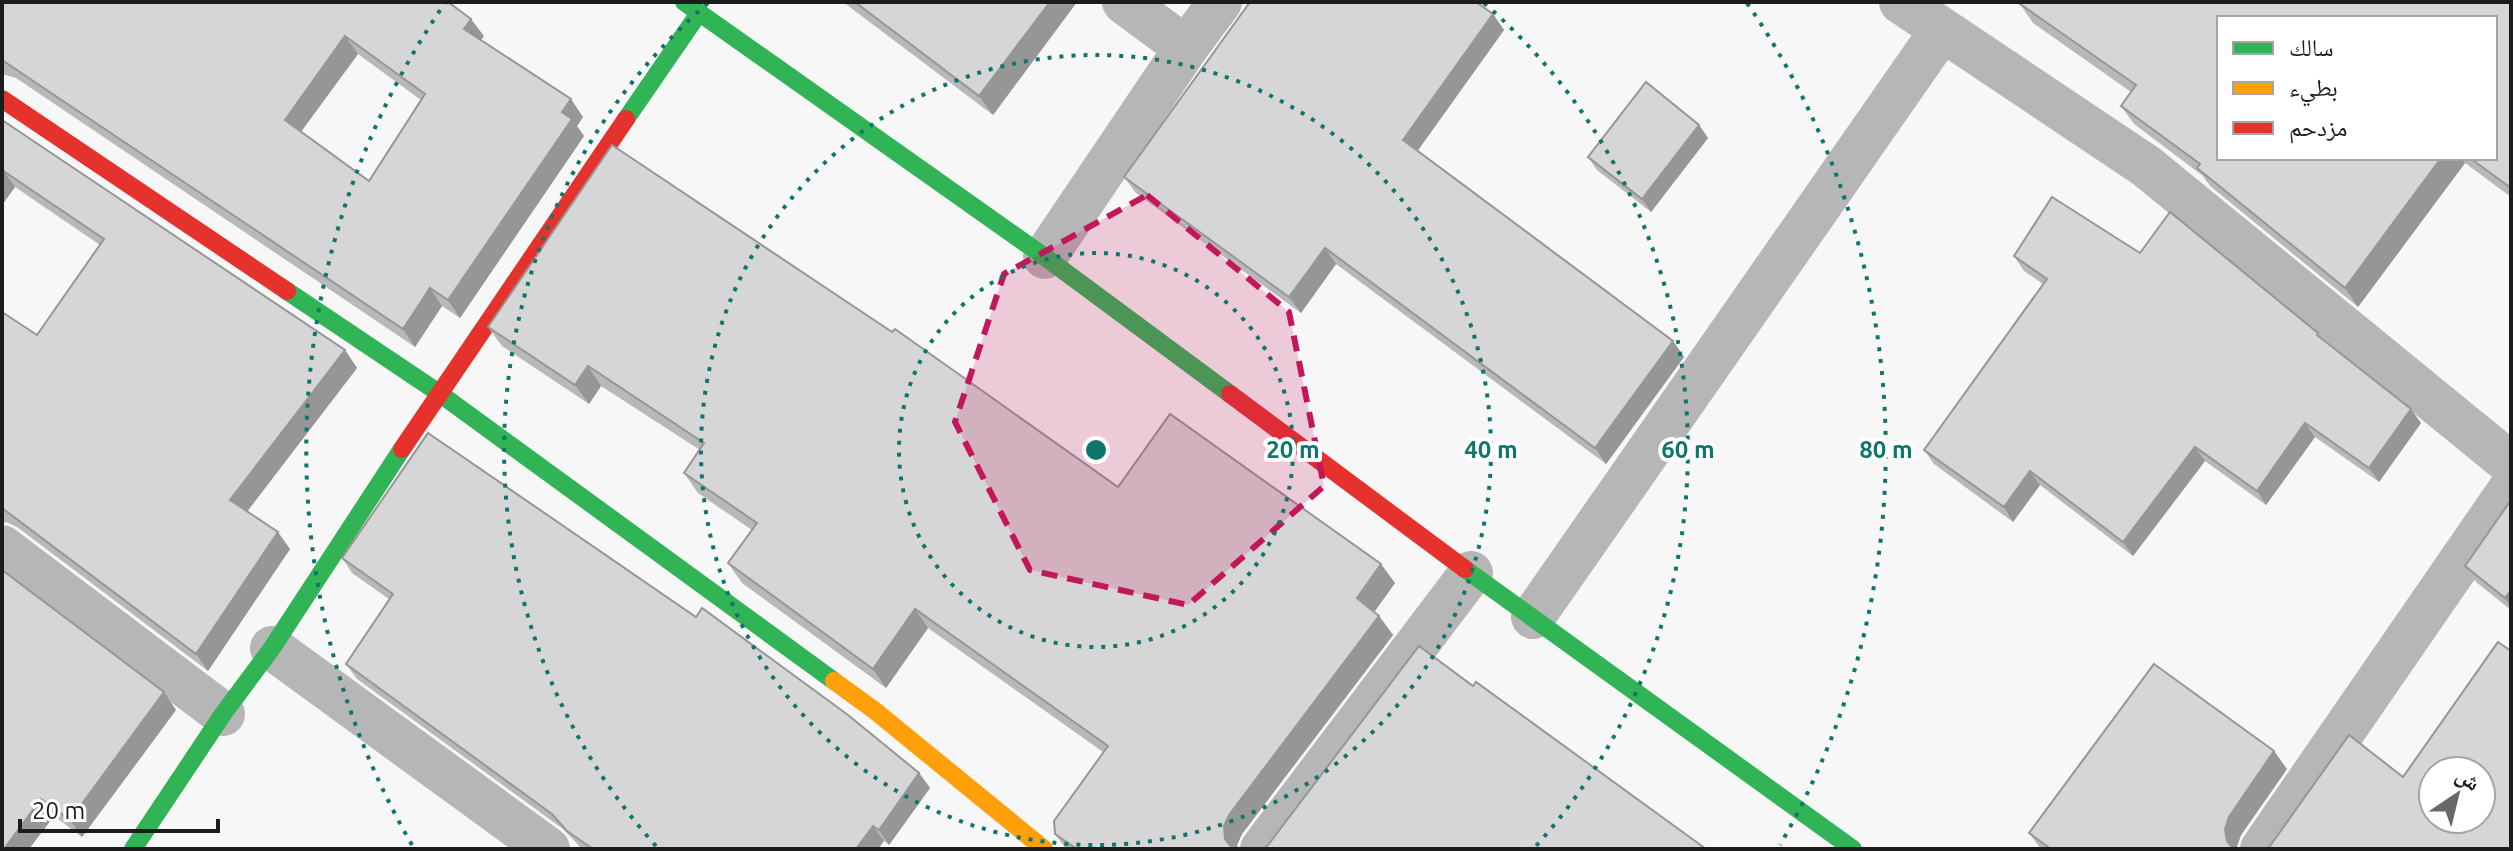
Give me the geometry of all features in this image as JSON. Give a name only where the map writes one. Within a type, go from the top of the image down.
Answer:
[{"type":"street","points":[[1124,2],[1186,48]]},
{"type":"street","points":[[1045,257],[1220,2]]},
{"type":"street","points":[[1901,2],[2146,166],[2511,464]]},
{"type":"street","points":[[133,849],[223,714],[272,648],[692,8],[1045,257],[1471,573],[1853,849]]},
{"type":"street","points":[[1533,617],[1942,30]]},
{"type":"street","points":[[2,99],[439,393],[874,710],[1044,849]]},
{"type":"street","points":[[2262,849],[2511,488]]},
{"type":"street","points":[[2,547],[223,714]]},
{"type":"street","points":[[1262,849],[1471,573]]},
{"type":"street","points":[[272,648],[548,849]]},
{"type":"highlighted area","points":[[1147,195],[1289,312],[1324,486],[1188,605],[1030,570],[955,422],[1004,274]]},
{"type":"building","points":[[2,2],[448,2],[471,19],[464,29],[571,99],[562,112],[572,119],[448,300],[430,288],[403,329],[2,60]],"holes":[[[345,36],[425,94],[369,181],[285,120]]]},
{"type":"building","points":[[855,2],[1050,2],[979,96]]},
{"type":"building","points":[[1250,2],[1476,2],[1493,14],[1403,140],[1673,341],[1595,448],[1325,248],[1289,297],[1124,177]]},
{"type":"building","points":[[2511,2],[2511,188],[2473,160],[2497,160],[2497,16],[2217,16],[2217,160],[2440,160],[2345,288],[2197,168],[2200,164],[2121,106],[2136,85],[2020,4]]},
{"type":"building","points":[[1646,82],[1699,125],[1642,199],[1588,157]]},
{"type":"building","points":[[2,120],[345,350],[230,500],[278,532],[196,654],[2,508],[2,312],[37,335],[104,239],[2,170]]},
{"type":"building","points":[[612,145],[892,332],[895,329],[1118,487],[1170,414],[1381,564],[1357,598],[1379,616],[1229,815],[1224,826],[1225,839],[1233,849],[1077,849],[1055,834],[1054,821],[1108,746],[915,609],[873,669],[728,563],[757,523],[684,473],[704,443],[588,366],[575,385],[488,327]]},
{"type":"building","points":[[2052,197],[2140,253],[2170,212],[2411,409],[2369,468],[2305,423],[2257,491],[2195,447],[2123,542],[2030,471],[2004,507],[1924,450],[2047,279],[2014,256]]},
{"type":"building","points":[[428,433],[696,617],[702,608],[848,715],[919,773],[879,830],[873,826],[856,849],[593,849],[567,831],[552,814],[346,664],[393,594],[342,558]]},
{"type":"building","points":[[2511,500],[2511,590],[2505,598],[2465,566]]},
{"type":"building","points":[[2,570],[164,692],[70,820],[41,799],[4,849],[2,849]]},
{"type":"building","points":[[2498,642],[2511,651],[2511,849],[2266,849],[2349,735],[2403,777],[2417,757],[2417,835],[2497,835],[2497,755],[2418,755]]},
{"type":"building","points":[[1419,646],[1473,686],[1476,682],[1706,849],[1263,849]]},
{"type":"building","points":[[2154,664],[2274,751],[2229,817],[2225,829],[2227,841],[2233,849],[2051,849],[2029,833]]},
{"type":"traffic: fast","points":[[684,2],[1045,257],[1230,394]]},
{"type":"traffic: fast","points":[[626,119],[699,13]]},
{"type":"traffic: fast","points":[[287,291],[439,393],[834,681]]},
{"type":"traffic: fast","points":[[133,849],[223,714],[272,648],[402,449]]},
{"type":"traffic: fast","points":[[1465,569],[1853,849]]},
{"type":"traffic: slow","points":[[834,681],[1044,849]]},
{"type":"traffic: jam","points":[[2,99],[287,291]]},
{"type":"traffic: jam","points":[[402,449],[626,119]]},
{"type":"traffic: jam","points":[[1230,394],[1465,569]]}]
